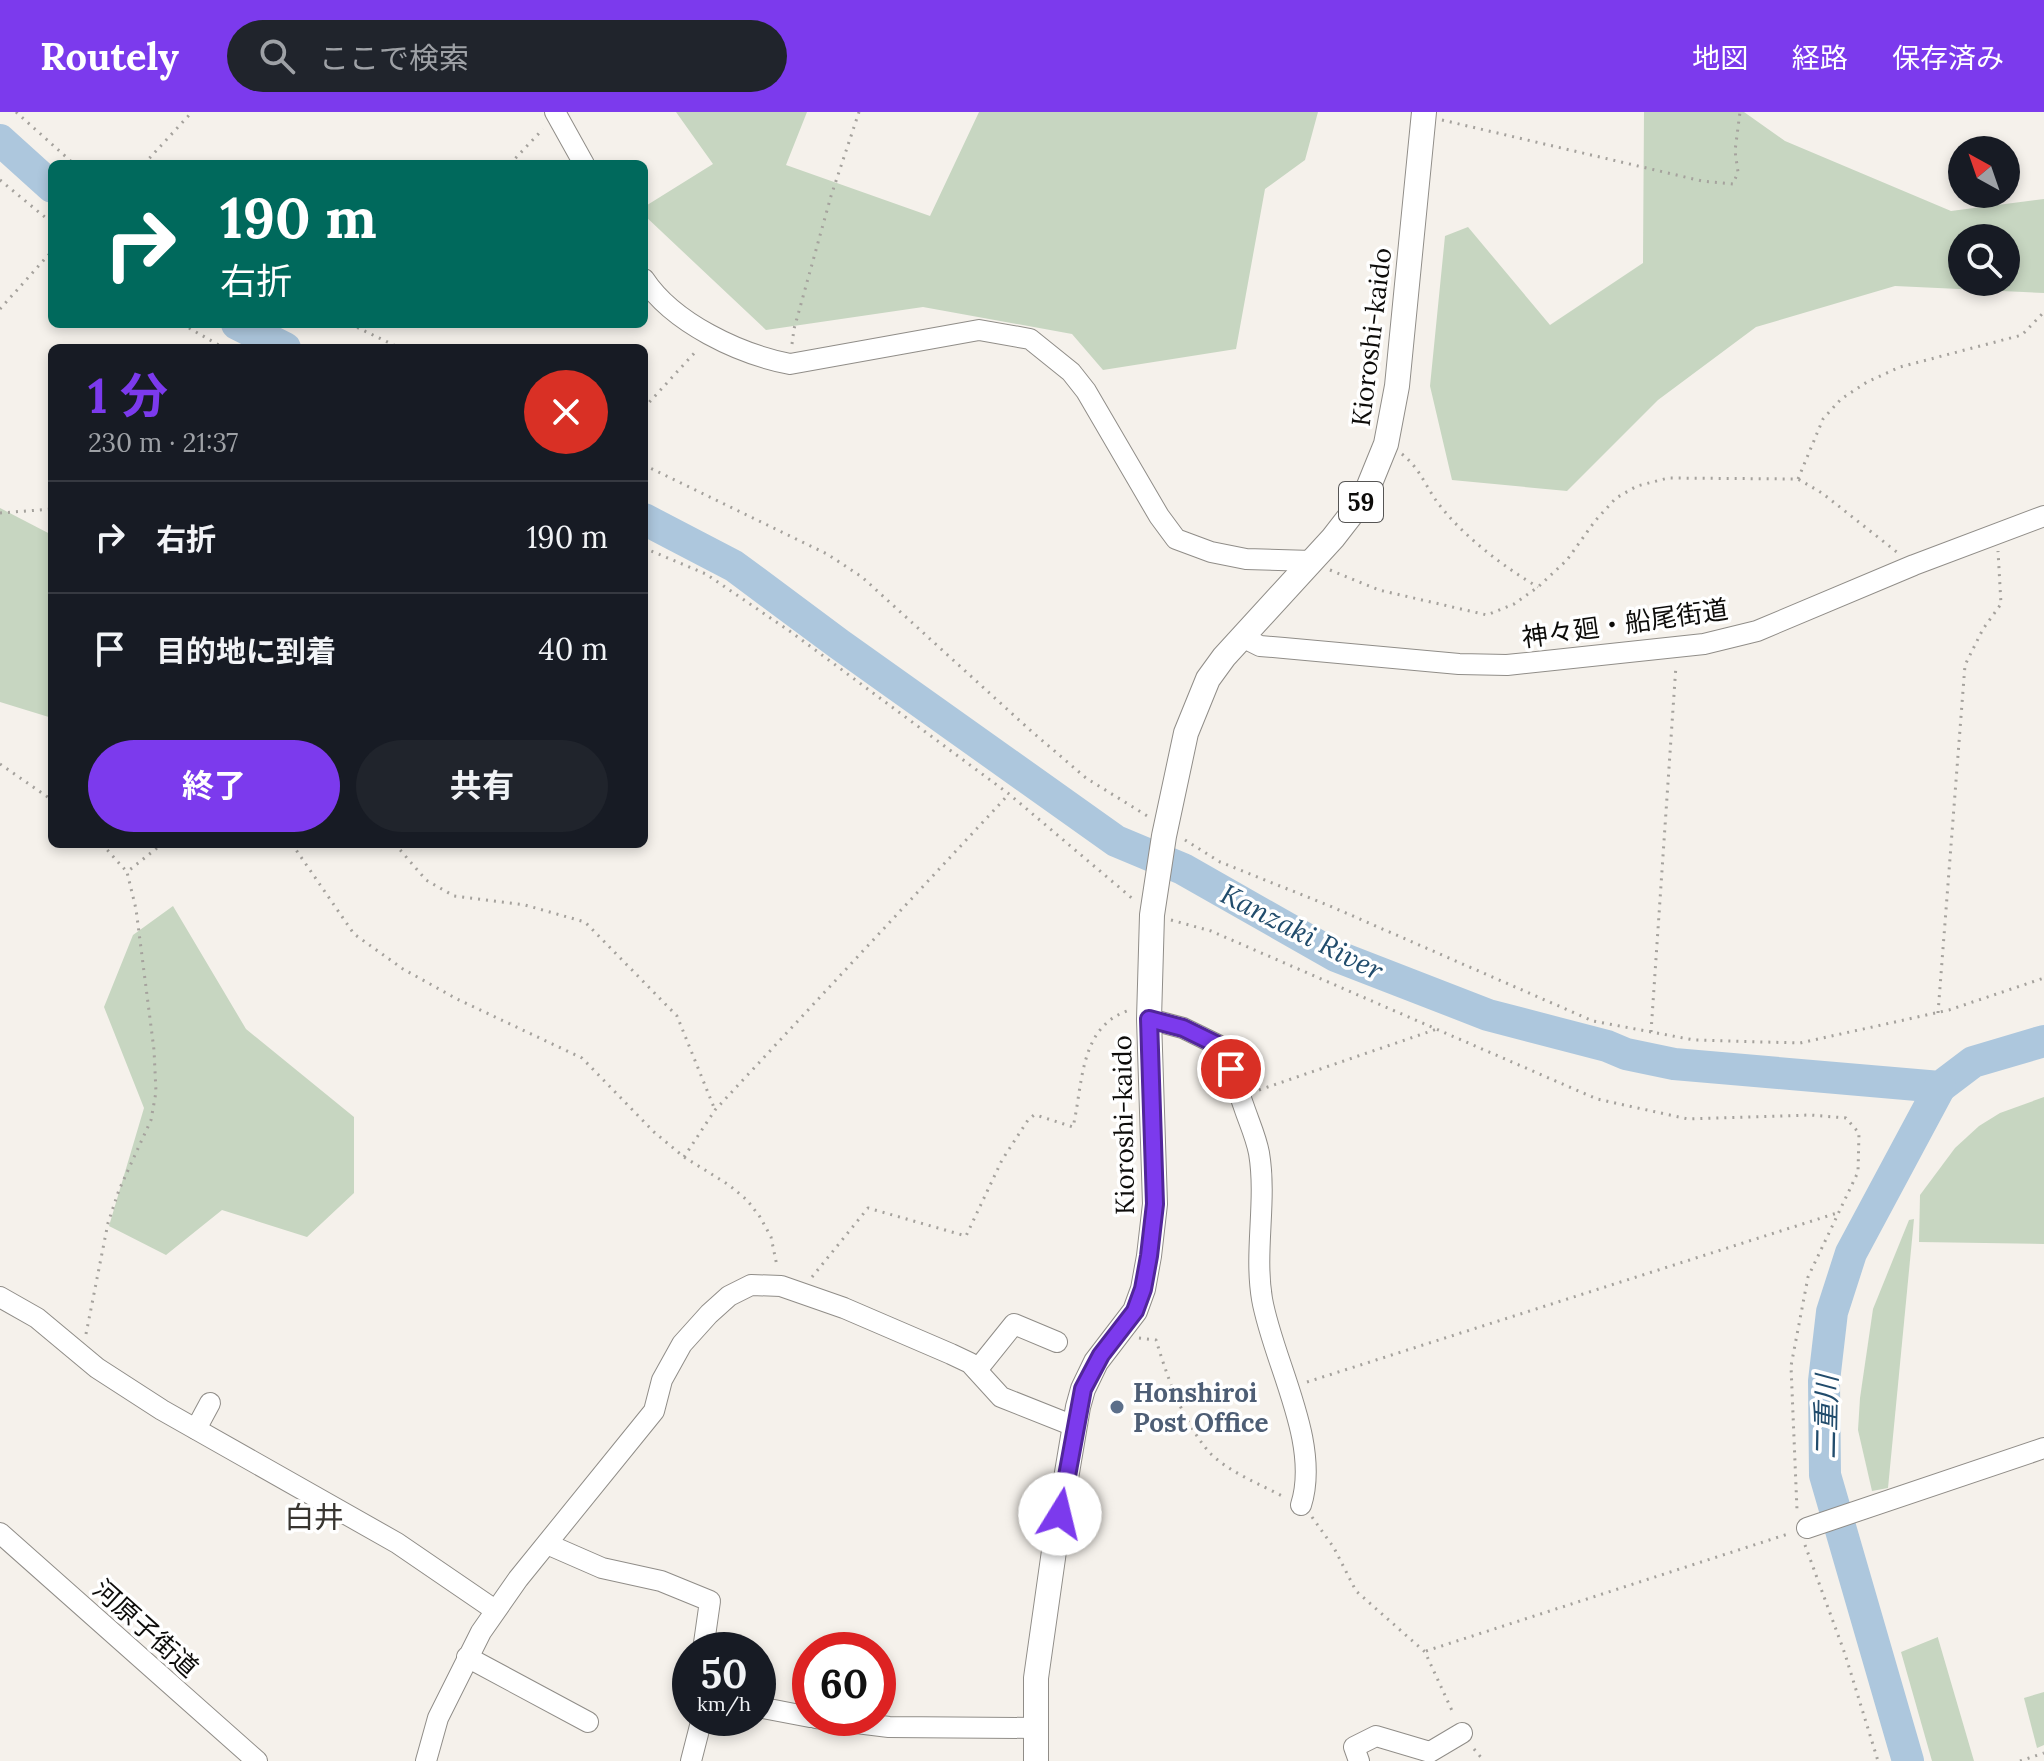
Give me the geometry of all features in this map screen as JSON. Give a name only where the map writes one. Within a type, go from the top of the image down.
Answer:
[{"type":"main road","name":"Kioroshi-kaido","points":[[1164,831],[1183,747],[1208,679],[1364,498],[1386,444],[1397,386],[1423,114]]},
{"type":"main road","name":"59","points":[[1153,907],[1164,831]]},
{"type":"main road","name":"Kioroshi-kaido","points":[[1036,1761],[1036,1678],[1074,1426],[1091,1371],[1135,1311],[1143,1289],[1155,1204],[1150,1011],[1153,907]]},
{"type":"street","points":[[556,113],[582,160]]},
{"type":"street","points":[[648,284],[669,308],[711,335],[765,359],[790,364],[979,330],[1030,339],[1071,372],[1086,391],[1159,516],[1176,539],[1211,552],[1246,559],[1312,561]]},
{"type":"street","name":"神々廻・船尾街道","points":[[1242,637],[1260,646],[1459,664],[1507,665],[1704,644],[1757,631],[1914,565],[2044,516]]},
{"type":"street","points":[[1150,1011],[1226,1049],[1259,1152],[1258,1273],[1270,1334],[1304,1450],[1305,1486],[1301,1505]]},
{"type":"street","points":[[426,1761],[438,1718],[467,1657],[495,1610],[654,1411],[662,1380],[682,1344],[729,1296],[751,1285],[790,1289],[844,1308],[951,1354],[977,1370],[1001,1397],[1074,1426]]},
{"type":"street","points":[[0,1297],[37,1318],[97,1368],[201,1432],[397,1543],[495,1610]]},
{"type":"street","points":[[977,1370],[1014,1324],[1057,1342]]},
{"type":"street","points":[[201,1432],[215,1406]]},
{"type":"street","points":[[1803,1529],[2044,1448]]},
{"type":"street","name":"河原子街道","points":[[0,1533],[257,1761]]},
{"type":"street","points":[[547,1544],[602,1568],[661,1581],[710,1601],[704,1632]]},
{"type":"street","points":[[467,1657],[588,1722]]},
{"type":"street","points":[[896,1727],[1036,1728]]},
{"type":"street","points":[[1359,1761],[1354,1747],[1376,1736],[1430,1752],[1462,1733]]},
{"type":"street","points":[[691,1761],[697,1736]]},
{"type":"path","points":[[16,112],[70,160]]},
{"type":"path","points":[[148,160],[192,112]]},
{"type":"path","points":[[790,364],[798,314],[831,196],[859,112]]},
{"type":"path","points":[[1423,114],[1702,181],[1733,184],[1738,172],[1735,151],[1740,112]]},
{"type":"path","points":[[514,160],[556,113]]},
{"type":"path","points":[[0,180],[48,220]]},
{"type":"path","points":[[0,309],[48,255]]},
{"type":"path","points":[[1798,479],[1823,419],[1841,399],[1867,382],[1900,367],[2022,335],[2044,312]]},
{"type":"path","points":[[189,328],[217,344]]},
{"type":"path","points":[[362,328],[392,344]]},
{"type":"path","points":[[648,404],[711,335]]},
{"type":"path","points":[[1386,444],[1405,456],[1422,473],[1434,497],[1450,517],[1507,569],[1538,587]]},
{"type":"path","points":[[648,467],[827,554],[862,577],[1086,778],[1164,831],[1220,862],[1330,906],[1593,1021],[1694,1040],[1800,1043],[1938,1013],[2044,978]]},
{"type":"path","points":[[1312,561],[1379,590],[1487,615],[1514,604],[1538,587],[1567,560],[1616,498],[1637,486],[1668,478],[1798,479],[1822,493],[1914,565]]},
{"type":"path","points":[[0,513],[48,509]]},
{"type":"path","points":[[1938,1013],[1965,665],[1983,629],[2001,604],[1997,534]]},
{"type":"path","points":[[648,550],[706,574],[791,632],[1009,794],[1153,907],[1597,1099],[1688,1119],[1810,1115],[1846,1118],[1859,1133],[1858,1172],[1808,1277],[1791,1366],[1803,1529],[1878,1761]]},
{"type":"path","points":[[1651,1032],[1678,647]]},
{"type":"path","points":[[0,764],[48,797]]},
{"type":"path","points":[[684,1157],[715,1110],[1009,794]]},
{"type":"path","points":[[97,1368],[85,1333],[98,1269],[119,1190],[151,1120],[156,1092],[154,1050],[136,909],[127,872],[106,848]]},
{"type":"path","points":[[127,872],[157,848]]},
{"type":"path","points":[[295,848],[354,934],[403,969],[457,999],[582,1058],[654,1132],[684,1157],[747,1200],[771,1237],[790,1289],[868,1208],[966,1236],[1002,1160],[1028,1120],[1034,1115],[1073,1127],[1086,1054],[1092,1039],[1116,1015],[1150,1011]]},
{"type":"path","points":[[398,848],[426,880],[454,896],[525,905],[585,922],[677,1016],[715,1110]]},
{"type":"path","points":[[1240,1097],[1438,1029]]},
{"type":"path","points":[[1288,1388],[1839,1212]]},
{"type":"path","points":[[1118,1335],[1156,1340],[1175,1398],[1210,1452],[1234,1470],[1301,1505],[1334,1548],[1356,1591],[1425,1652],[1462,1733]]},
{"type":"path","points":[[1425,1652],[1803,1529]]},
{"type":"path","points":[[2020,1761],[2044,1753]]},
{"type":"green space","points":[[676,112],[807,112],[786,165],[930,216],[979,112],[1318,112],[1305,160],[1265,189],[1236,349],[1103,370],[1072,334],[923,307],[766,330],[648,219],[648,205],[713,164]]},
{"type":"green space","points":[[1644,112],[1744,112],[1785,141],[1951,211],[2020,208],[2020,202],[2044,199],[2044,293],[2020,292],[2020,224],[1948,224],[1948,288],[1895,286],[1756,327],[1658,400],[1567,491],[1452,480],[1430,386],[1445,236],[1468,227],[1550,325],[1643,263]]},
{"type":"green space","points":[[0,508],[48,533],[48,717],[0,702]]},
{"type":"green space","points":[[173,906],[246,1029],[354,1117],[354,1193],[307,1237],[222,1210],[166,1255],[109,1226],[144,1108],[104,1007],[133,935]]},
{"type":"green space","points":[[2044,1097],[2044,1244],[1919,1242],[1920,1195],[1955,1148],[1979,1126],[2000,1113]]},
{"type":"green space","points":[[1914,1219],[1888,1488],[1872,1491],[1858,1430],[1873,1309],[1909,1220]]},
{"type":"green space","points":[[1938,1637],[1974,1761],[1932,1761],[1901,1652]]},
{"type":"green space","points":[[2044,1692],[2044,1745],[2037,1748],[2024,1698]]},
{"type":"waterway","name":"Kanzaki River","points":[[0,140],[48,183]]},
{"type":"waterway","name":"Kanzaki River","points":[[245,328],[277,344]]},
{"type":"waterway","name":"Kanzaki River","points":[[648,521],[734,566],[1116,841],[1183,869],[1336,956],[1488,1015],[1607,1046],[1626,1054],[1674,1064],[1940,1087],[1973,1062],[2044,1041]]},
{"type":"waterway","name":"二重川","points":[[1908,1761],[1825,1475],[1824,1381],[1832,1312],[1851,1253],[1940,1087]]},
{"type":"place","name":"Honshiroi Post Office","points":[[1117,1407]]},
{"type":"district","name":"白井","points":[[314,1517]]},
{"type":"route","points":[[1060,1514],[1083,1389],[1101,1355],[1135,1311],[1149,1256],[1155,1204],[1149,1019],[1183,1028],[1226,1049],[1231,1069]]}]
